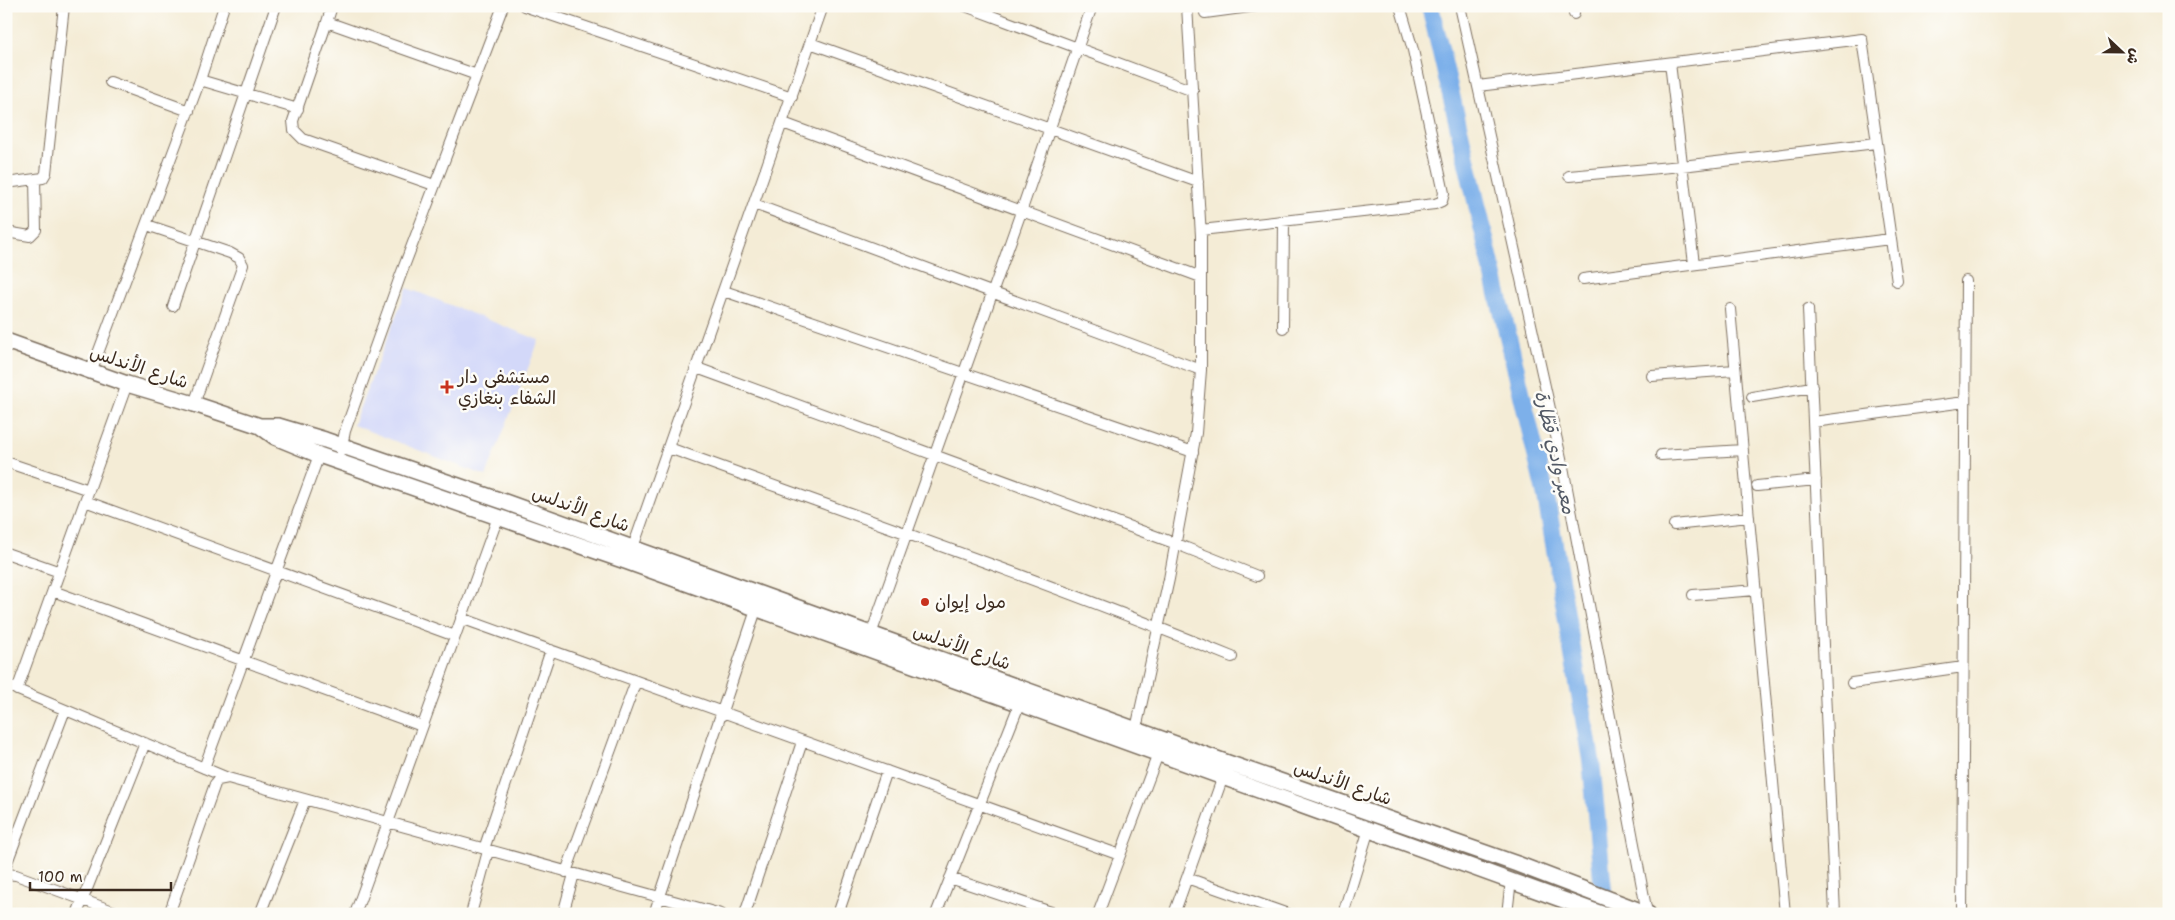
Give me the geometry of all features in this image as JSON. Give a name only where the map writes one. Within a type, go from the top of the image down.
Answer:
[{"type":"main road","name":"شارع الأندلس","points":[[6,341],[91,372],[260,426],[275,436],[339,462],[498,517],[630,555],[871,634],[1228,763],[1454,842],[1647,914]]},
{"type":"main road","name":"شارع الأندلس","points":[[260,426],[278,426],[342,446],[630,555],[756,610],[1602,914]]},
{"type":"street","points":[[6,183],[43,178],[46,173],[64,6]]},
{"type":"street","points":[[91,372],[189,111],[224,6]]},
{"type":"street","points":[[173,306],[276,6]]},
{"type":"street","points":[[332,6],[293,121],[294,130],[303,139],[434,185]]},
{"type":"street","points":[[339,462],[345,431],[396,286],[504,6]]},
{"type":"street","points":[[524,6],[792,97]]},
{"type":"street","points":[[630,555],[783,123],[822,6]]},
{"type":"street","points":[[965,6],[1193,91]]},
{"type":"street","points":[[865,649],[935,456],[1092,6]]},
{"type":"street","points":[[1136,730],[1196,433],[1201,370],[1200,230],[1187,6]]},
{"type":"street","points":[[1205,14],[1258,6]]},
{"type":"street","points":[[1200,230],[1435,204],[1442,201],[1444,193],[1415,59],[1400,6]]},
{"type":"street","points":[[1460,6],[1563,467],[1647,914]]},
{"type":"street","points":[[327,22],[477,75]]},
{"type":"street","points":[[1478,86],[1862,39],[1897,281]]},
{"type":"street","points":[[810,43],[1198,182]]},
{"type":"street","points":[[1670,62],[1694,264]]},
{"type":"street","points":[[200,80],[298,109]]},
{"type":"street","points":[[110,82],[189,111]]},
{"type":"street","points":[[783,123],[1201,277]]},
{"type":"street","points":[[1569,176],[1682,166],[1876,143]]},
{"type":"street","points":[[6,232],[30,236],[34,234],[36,230],[35,179]]},
{"type":"street","points":[[754,204],[992,294],[1201,370]]},
{"type":"street","points":[[1283,328],[1284,221]]},
{"type":"street","points":[[147,225],[196,240],[239,258],[243,265],[194,404]]},
{"type":"street","points":[[1583,279],[1890,239]]},
{"type":"street","points":[[1962,914],[1966,281]]},
{"type":"street","points":[[724,291],[1192,452]]},
{"type":"street","points":[[1730,308],[1785,914]]},
{"type":"street","points":[[1808,309],[1835,914]]},
{"type":"street","points":[[697,368],[1174,543],[1257,576]]},
{"type":"street","points":[[1652,376],[1735,370]]},
{"type":"street","points":[[18,690],[127,384]]},
{"type":"street","points":[[1752,397],[1812,387]]},
{"type":"street","points":[[1813,422],[1965,402]]},
{"type":"street","points":[[669,448],[1158,627],[1232,657]]},
{"type":"street","points":[[1661,455],[1743,450]]},
{"type":"street","points":[[204,768],[320,454]]},
{"type":"street","points":[[6,462],[89,490]]},
{"type":"street","points":[[1757,486],[1816,480]]},
{"type":"street","points":[[85,501],[455,636]]},
{"type":"street","points":[[355,914],[498,517]]},
{"type":"street","points":[[1674,525],[1749,517]]},
{"type":"street","points":[[6,553],[60,572]]},
{"type":"street","points":[[1693,595],[1756,590]]},
{"type":"street","points":[[53,591],[422,726]]},
{"type":"street","points":[[654,914],[756,610]]},
{"type":"street","points":[[462,618],[802,742],[981,803],[1120,855]]},
{"type":"street","points":[[471,914],[486,850],[551,650]]},
{"type":"street","points":[[1852,683],[1963,666]]},
{"type":"street","points":[[563,914],[570,873],[636,681]]},
{"type":"street","points":[[6,685],[228,778],[720,914]]},
{"type":"street","points":[[936,914],[1019,705]]},
{"type":"street","points":[[6,865],[65,710]]},
{"type":"street","points":[[746,914],[802,742]]},
{"type":"street","points":[[77,914],[145,743]]},
{"type":"street","points":[[1098,914],[1158,754]]},
{"type":"street","points":[[1174,914],[1228,763]]},
{"type":"street","points":[[838,914],[887,771]]},
{"type":"street","points":[[169,914],[215,784],[218,780],[228,778]]},
{"type":"street","points":[[260,914],[305,800]]},
{"type":"street","points":[[1343,914],[1369,829]]},
{"type":"street","points":[[6,874],[16,874],[121,914]]},
{"type":"street","points":[[950,878],[1057,914]]},
{"type":"street","points":[[1187,878],[1288,914]]},
{"type":"street","points":[[1506,914],[1511,880]]},
{"type":"shaded area","points":[[407,288],[539,340],[486,476],[353,425]]},
{"type":"waterway","name":"معبر وادي قطّارة","points":[[1430,6],[1546,497],[1591,760],[1603,889],[1600,911]]},
{"type":"place","name":"مستشفى دار الشفاء بنغازي","points":[[447,387]]},
{"type":"place","name":"مول إيوان","points":[[925,602]]}]
